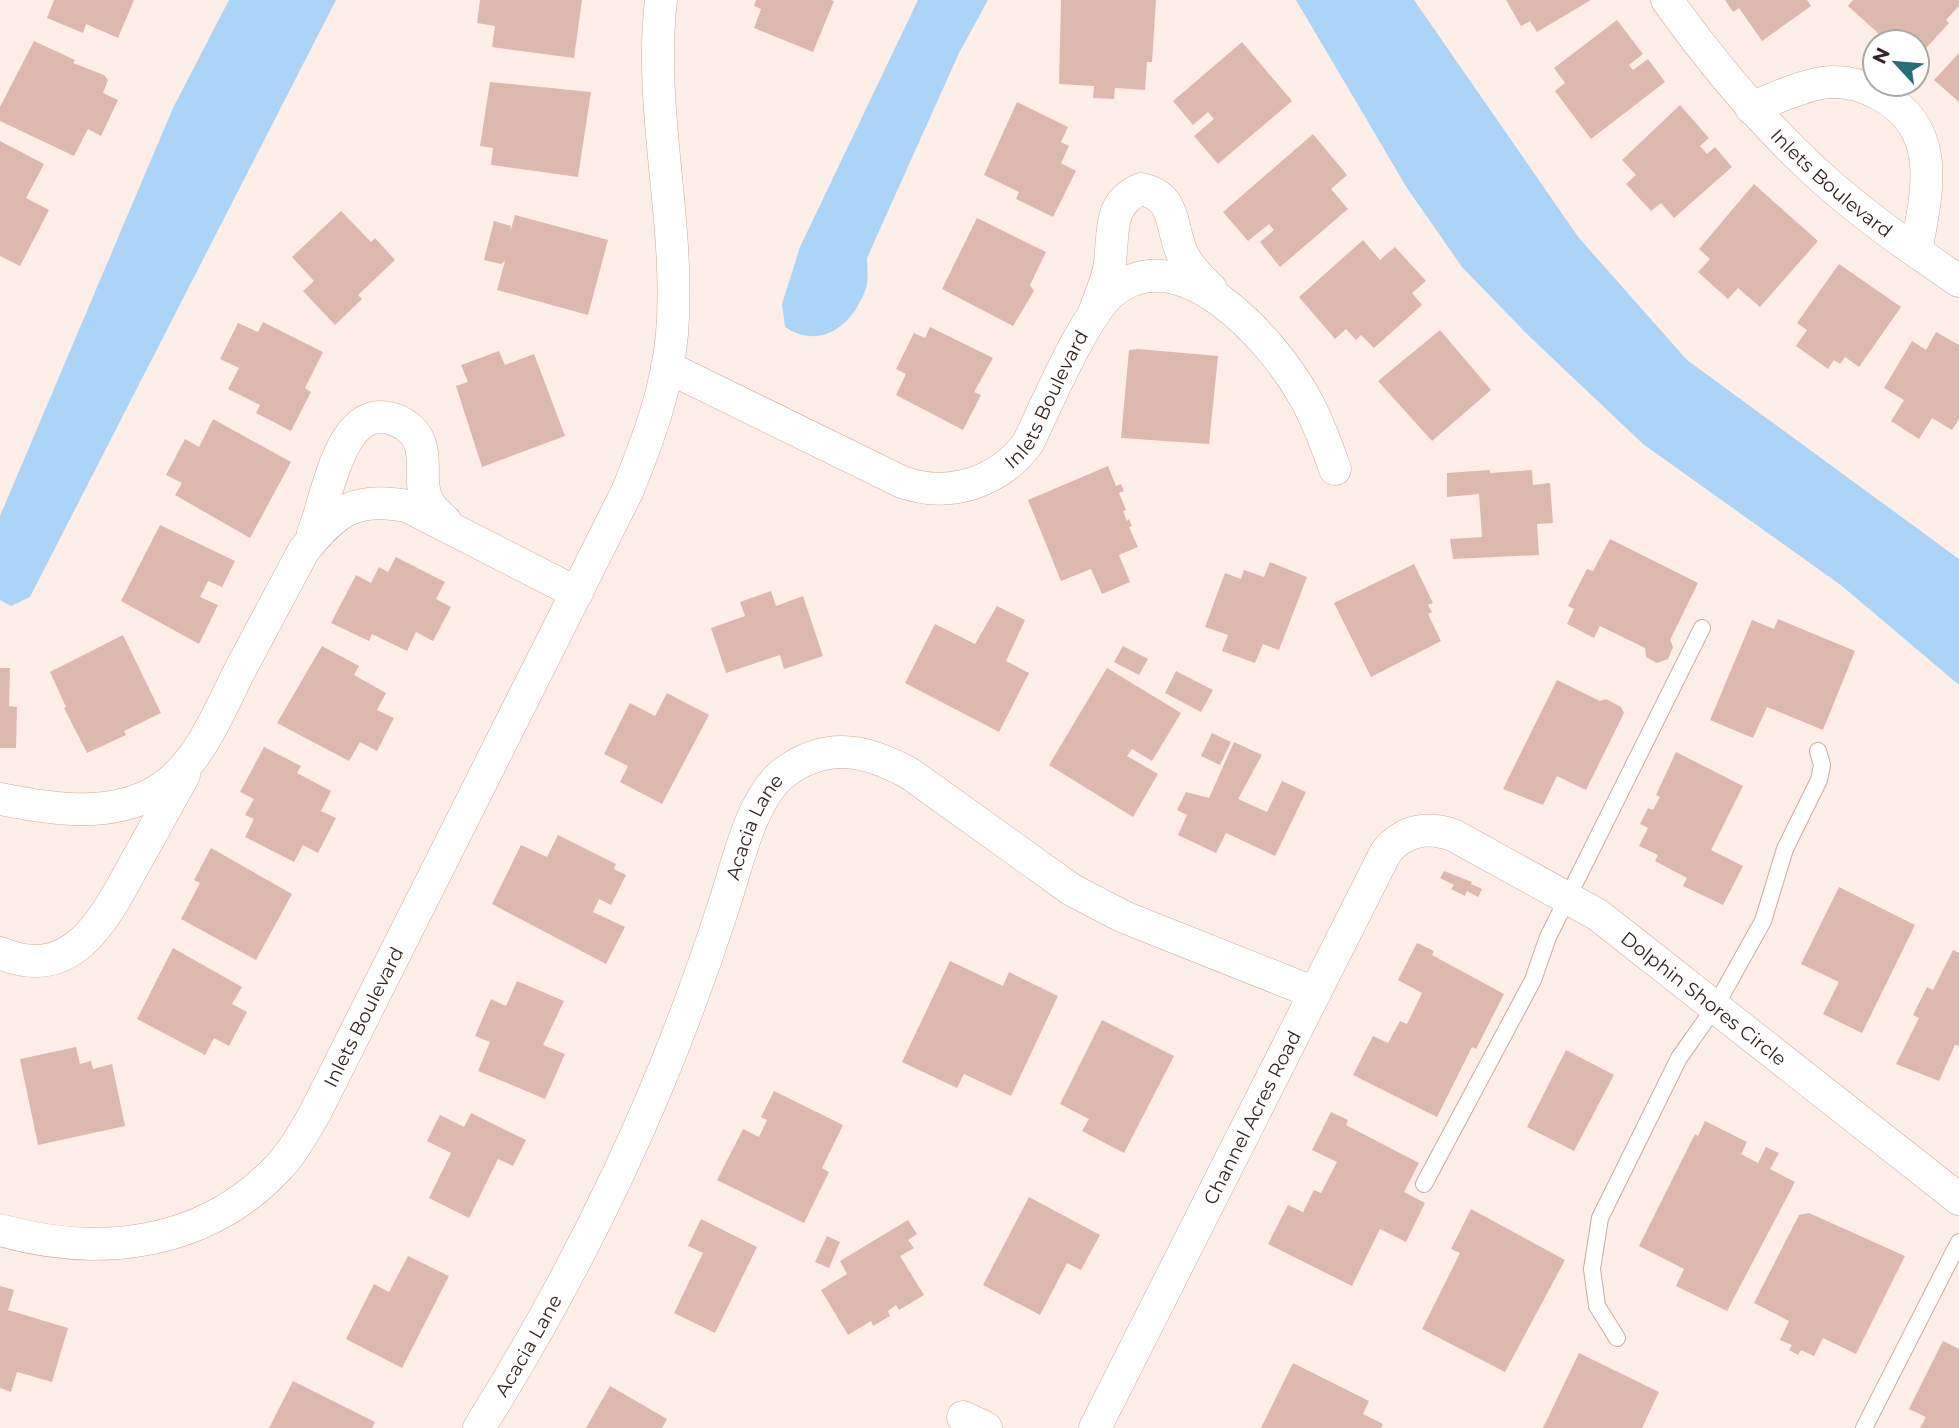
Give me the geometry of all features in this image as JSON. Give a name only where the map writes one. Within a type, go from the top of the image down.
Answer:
[{"type":"street","name":"Inlets Boulevard","points":[[0,1230],[33,1239],[85,1245],[115,1245],[162,1238],[209,1220],[251,1194],[278,1169],[315,1113],[627,492],[660,404],[667,367],[673,286],[658,75],[661,0]]},
{"type":"street","name":"Inlets Boulevard","points":[[1667,0],[1751,108],[1823,180],[1959,281]]},
{"type":"street","name":"Inlets Boulevard","points":[[1751,108],[1824,82],[1850,83],[1892,101],[1909,117],[1922,141],[1927,163],[1927,190],[1916,251]]},
{"type":"street","points":[[1094,312],[1109,269],[1113,217],[1128,194],[1141,189],[1158,195],[1167,203],[1185,260],[1232,309]]},
{"type":"street","name":"Inlets Boulevard","points":[[667,367],[902,482],[930,489],[957,487],[991,477],[1014,461],[1028,443],[1094,312],[1112,292],[1140,278],[1163,276],[1196,286],[1232,309],[1256,332],[1293,379],[1317,423],[1335,469]]},
{"type":"street","points":[[0,953],[30,962],[51,960],[67,954],[97,928],[201,743],[304,550],[319,519],[346,440],[359,425],[375,417],[403,423],[419,440],[423,451],[423,488],[428,503],[448,524]]},
{"type":"street","points":[[304,550],[335,515],[363,504],[407,506],[448,524],[577,593]]},
{"type":"street","points":[[0,799],[67,810],[125,804],[157,791],[173,778],[201,743]]},
{"type":"street","name":"Acacia Lane","points":[[480,1428],[568,1277],[654,1100],[696,992],[759,806],[785,772],[810,758],[839,750],[884,760],[909,773],[1000,842],[1072,890],[1124,917],[1315,993]]},
{"type":"street","name":"Dolphin Shores Circle","points":[[1431,830],[1452,835],[1568,897],[1619,931],[1959,1199]]},
{"type":"street","name":"Channel Acres Road","points":[[1096,1428],[1386,852],[1405,835],[1431,830]]},
{"type":"lane","points":[[1424,1184],[1533,980],[1548,937],[1702,628]]},
{"type":"lane","points":[[1617,1338],[1597,1306],[1592,1269],[1600,1218],[1679,1058],[1716,1007],[1763,921],[1785,849],[1813,796],[1822,765],[1818,751]]},
{"type":"lane","points":[[1864,1428],[1959,1242]]},
{"type":"water","points":[[229,0],[336,0],[30,597],[11,606],[0,600],[0,516],[173,108]]},
{"type":"water","points":[[918,0],[988,0],[959,53],[867,258],[867,283],[859,304],[852,315],[833,331],[822,335],[798,334],[785,327],[782,304],[800,247]]},
{"type":"water","points":[[1296,0],[1414,0],[1579,238],[1687,360],[1959,559],[1959,685],[1842,586],[1643,444],[1529,336],[1462,267],[1407,188]]},
{"type":"building","points":[[54,0],[134,0],[118,38],[86,24],[83,33],[47,18]]},
{"type":"building","points":[[480,0],[582,0],[574,58],[492,47],[495,26],[477,23]]},
{"type":"building","points":[[756,0],[834,1],[813,52],[754,28],[761,9],[754,6]]},
{"type":"building","points":[[1061,0],[1156,0],[1152,62],[1147,62],[1145,90],[1115,88],[1114,99],[1093,98],[1094,86],[1059,84]]},
{"type":"building","points":[[1506,0],[1591,0],[1537,32],[1530,21],[1521,26]]},
{"type":"building","points":[[1725,0],[1807,0],[1811,6],[1762,41],[1739,8],[1733,12]]},
{"type":"building","points":[[1853,0],[1959,0],[1959,6],[1946,20],[1949,23],[1931,43],[1931,28],[1872,28],[1848,6]]},
{"type":"building","points":[[1617,20],[1643,54],[1629,65],[1633,70],[1648,59],[1665,82],[1591,139],[1555,91],[1565,83],[1554,68]]},
{"type":"building","points":[[34,41],[75,60],[73,63],[104,75],[108,80],[103,93],[118,100],[101,136],[88,129],[74,156],[0,121],[0,107]]},
{"type":"building","points":[[1242,42],[1292,101],[1218,164],[1194,136],[1214,119],[1208,112],[1193,125],[1173,101]]},
{"type":"building","points":[[1959,53],[1959,102],[1934,80]]},
{"type":"building","points":[[490,82],[591,92],[578,177],[491,165],[493,148],[480,146]]},
{"type":"building","points":[[1017,102],[1068,127],[1061,142],[1069,146],[1061,163],[1076,171],[1053,217],[1016,199],[1019,192],[984,175]]},
{"type":"building","points":[[1680,105],[1709,138],[1700,146],[1707,154],[1715,147],[1732,167],[1674,218],[1661,203],[1651,211],[1626,184],[1636,175],[1622,160]]},
{"type":"building","points":[[1313,134],[1347,175],[1331,189],[1348,209],[1280,267],[1260,242],[1274,230],[1269,224],[1248,241],[1223,212]]},
{"type":"building","points":[[0,141],[44,164],[26,198],[49,210],[20,266],[0,256]]},
{"type":"building","points":[[1754,184],[1818,241],[1760,307],[1738,288],[1728,299],[1698,272],[1710,259],[1699,249]]},
{"type":"building","points":[[341,211],[371,242],[375,238],[395,260],[358,295],[362,299],[335,325],[303,291],[314,281],[292,257]]},
{"type":"building","points":[[515,215],[608,240],[588,315],[497,290],[505,261],[501,264],[484,260],[494,221],[511,226],[510,233]]},
{"type":"building","points":[[977,218],[1046,252],[1030,285],[1034,291],[1013,326],[942,289]]},
{"type":"building","points":[[1363,240],[1380,260],[1395,247],[1426,281],[1412,293],[1422,305],[1374,348],[1361,335],[1356,340],[1346,329],[1335,339],[1299,297]]},
{"type":"building","points":[[1839,264],[1901,307],[1859,367],[1845,357],[1840,364],[1834,360],[1828,369],[1796,346],[1807,330],[1797,323]]},
{"type":"building","points":[[263,322],[323,352],[305,388],[311,392],[291,431],[256,413],[260,405],[228,389],[239,368],[220,359],[238,323],[258,332]]},
{"type":"building","points":[[930,327],[993,358],[974,392],[981,395],[963,430],[896,395],[906,374],[896,369],[914,333],[925,338]]},
{"type":"building","points":[[1440,330],[1491,390],[1432,441],[1378,381]]},
{"type":"building","points":[[1936,332],[1959,345],[1959,419],[1952,430],[1932,418],[1919,439],[1891,421],[1904,400],[1884,388],[1912,341],[1926,350]]},
{"type":"building","points":[[1129,350],[1218,356],[1209,444],[1121,438]]},
{"type":"building","points":[[499,351],[505,365],[534,354],[565,436],[482,467],[456,386],[468,382],[461,365]]},
{"type":"building","points":[[213,419],[291,462],[250,538],[175,495],[182,483],[166,475],[185,439],[199,447]]},
{"type":"building","points":[[1108,466],[1116,486],[1121,484],[1124,491],[1119,493],[1126,510],[1123,511],[1132,526],[1129,527],[1138,547],[1119,555],[1130,582],[1102,594],[1091,569],[1061,581],[1028,500]]},
{"type":"building","points":[[1490,470],[1490,473],[1532,470],[1533,485],[1550,483],[1553,523],[1537,524],[1539,555],[1453,559],[1450,539],[1482,537],[1479,494],[1447,497],[1447,473]]},
{"type":"building","points":[[160,525],[235,561],[222,587],[208,581],[200,597],[218,605],[199,644],[121,601]]},
{"type":"building","points":[[1610,539],[1698,583],[1670,640],[1673,647],[1668,659],[1657,663],[1646,657],[1645,648],[1600,626],[1594,638],[1567,624],[1574,609],[1568,606],[1587,569],[1593,571]]},
{"type":"building","points":[[396,557],[445,582],[436,599],[451,607],[433,641],[416,632],[407,651],[372,634],[369,641],[331,623],[356,575],[371,583],[379,567],[388,572]]},
{"type":"building","points":[[1270,562],[1307,577],[1279,650],[1263,644],[1255,663],[1222,651],[1228,635],[1205,627],[1225,573],[1241,579],[1244,570],[1264,577]]},
{"type":"building","points":[[1414,564],[1433,603],[1428,605],[1432,612],[1428,614],[1441,641],[1371,677],[1334,603]]},
{"type":"building","points":[[771,591],[776,606],[803,596],[823,656],[784,669],[780,655],[726,673],[711,628],[745,616],[740,602]]},
{"type":"building","points":[[997,606],[1025,620],[1006,661],[1029,673],[999,732],[905,683],[935,624],[975,644]]},
{"type":"building","points":[[1778,619],[1855,651],[1823,730],[1767,707],[1753,738],[1710,720],[1752,620],[1774,629]]},
{"type":"building","points":[[123,635],[161,713],[124,731],[126,735],[87,753],[64,708],[66,707],[50,672]]},
{"type":"building","points":[[322,646],[359,666],[354,675],[386,693],[377,710],[394,718],[377,751],[360,742],[349,761],[277,723]]},
{"type":"building","points":[[1123,646],[1148,659],[1139,675],[1114,662]]},
{"type":"building","points":[[0,668],[10,668],[9,706],[17,707],[16,748],[0,748]]},
{"type":"building","points":[[1107,668],[1181,713],[1152,761],[1132,749],[1127,756],[1158,774],[1133,817],[1049,765]]},
{"type":"building","points":[[1176,671],[1213,690],[1201,712],[1165,693]]},
{"type":"building","points":[[1557,680],[1600,701],[1606,699],[1621,707],[1624,713],[1586,790],[1557,776],[1543,805],[1503,789]]},
{"type":"building","points":[[667,693],[709,715],[662,804],[620,782],[628,766],[604,754],[630,703],[655,716]]},
{"type":"building","points":[[1212,733],[1231,742],[1220,765],[1201,756]]},
{"type":"building","points":[[1234,742],[1262,755],[1238,799],[1267,812],[1282,781],[1306,792],[1275,856],[1226,833],[1216,853],[1178,835],[1187,815],[1177,810],[1186,792],[1209,798]]},
{"type":"building","points":[[264,747],[301,766],[297,773],[331,791],[321,811],[336,818],[318,853],[303,845],[294,862],[245,837],[254,819],[245,815],[254,799],[240,792]]},
{"type":"building","points":[[1676,752],[1743,786],[1711,850],[1743,866],[1723,905],[1683,886],[1687,878],[1655,861],[1658,855],[1639,846],[1648,828],[1640,824],[1648,808],[1653,810],[1660,797],[1656,795]]},
{"type":"building","points":[[558,835],[616,864],[614,869],[626,875],[611,905],[599,899],[593,912],[625,927],[606,964],[492,904],[521,845],[547,857]]},
{"type":"building","points":[[211,848],[292,894],[256,960],[181,919],[200,883],[194,880]]},
{"type":"building","points":[[1444,871],[1482,889],[1478,897],[1467,891],[1465,896],[1451,889],[1454,885],[1440,878]]},
{"type":"building","points":[[1839,887],[1915,925],[1862,1033],[1823,1014],[1839,982],[1801,964]]},
{"type":"building","points":[[1417,943],[1434,951],[1432,955],[1504,994],[1476,1049],[1472,1047],[1437,1117],[1353,1075],[1373,1036],[1388,1043],[1400,1021],[1407,1024],[1422,993],[1398,980]]},
{"type":"building","points":[[173,948],[242,987],[232,1004],[247,1012],[229,1046],[214,1038],[205,1055],[137,1019]]},
{"type":"building","points":[[1953,950],[1959,953],[1959,1046],[1955,1045],[1939,1081],[1896,1064],[1919,1018],[1913,1015],[1927,987],[1933,990]]},
{"type":"building","points":[[950,961],[1003,986],[1009,972],[1058,996],[1011,1096],[964,1074],[957,1088],[902,1062]]},
{"type":"building","points":[[517,981],[564,1001],[543,1045],[565,1054],[545,1099],[478,1071],[490,1042],[475,1036],[491,999],[506,1006]]},
{"type":"building","points":[[1102,1020],[1174,1056],[1124,1153],[1082,1131],[1089,1119],[1060,1104]]},
{"type":"building","points":[[76,1047],[80,1064],[91,1061],[93,1069],[112,1064],[125,1126],[38,1145],[20,1059]]},
{"type":"building","points":[[1566,1050],[1614,1075],[1574,1151],[1527,1127]]},
{"type":"building","points":[[774,1091],[843,1125],[822,1168],[829,1172],[804,1223],[717,1180],[743,1129],[759,1137],[767,1120],[761,1117]]},
{"type":"building","points":[[1331,1112],[1348,1120],[1346,1125],[1419,1163],[1404,1192],[1425,1203],[1406,1242],[1380,1229],[1352,1286],[1268,1244],[1288,1205],[1303,1212],[1314,1190],[1321,1193],[1337,1162],[1312,1150]]},
{"type":"building","points":[[471,1113],[526,1140],[513,1166],[498,1159],[469,1218],[429,1198],[451,1153],[427,1141],[440,1115],[464,1127]]},
{"type":"building","points":[[1705,1121],[1747,1142],[1741,1154],[1758,1163],[1766,1147],[1779,1153],[1770,1169],[1795,1182],[1727,1311],[1676,1286],[1684,1269],[1639,1246],[1695,1134],[1698,1136]]},
{"type":"building","points":[[1029,1197],[1100,1235],[1081,1270],[1067,1263],[1040,1315],[983,1285]]},
{"type":"building","points":[[1471,1209],[1565,1260],[1505,1372],[1422,1329],[1460,1253],[1451,1249]]},
{"type":"building","points":[[1809,1213],[1905,1256],[1856,1354],[1823,1338],[1814,1356],[1801,1350],[1798,1355],[1789,1350],[1792,1345],[1780,1340],[1789,1321],[1754,1303],[1799,1215]]},
{"type":"building","points":[[701,1219],[757,1247],[715,1333],[674,1313],[703,1253],[688,1246]]},
{"type":"building","points":[[908,1220],[917,1234],[908,1240],[914,1248],[900,1256],[924,1295],[899,1310],[896,1305],[888,1311],[890,1316],[873,1326],[871,1321],[848,1335],[821,1290],[847,1274],[840,1261]]},
{"type":"building","points":[[827,1236],[840,1242],[829,1268],[815,1262]]},
{"type":"building","points":[[408,1256],[449,1276],[402,1368],[346,1339],[374,1284],[389,1292]]},
{"type":"building","points":[[0,1286],[14,1290],[8,1310],[68,1328],[52,1382],[17,1372],[11,1392],[0,1388]]},
{"type":"building","points":[[1943,1341],[1959,1349],[1959,1428],[1920,1428],[1926,1417],[1909,1409]]},
{"type":"building","points":[[1579,1353],[1659,1392],[1642,1428],[1543,1428]]},
{"type":"building","points":[[1293,1363],[1369,1401],[1363,1414],[1383,1424],[1381,1428],[1261,1428]]},
{"type":"building","points":[[293,1381],[375,1422],[372,1428],[269,1428]]},
{"type":"building","points":[[610,1386],[667,1419],[662,1428],[586,1428]]}]
